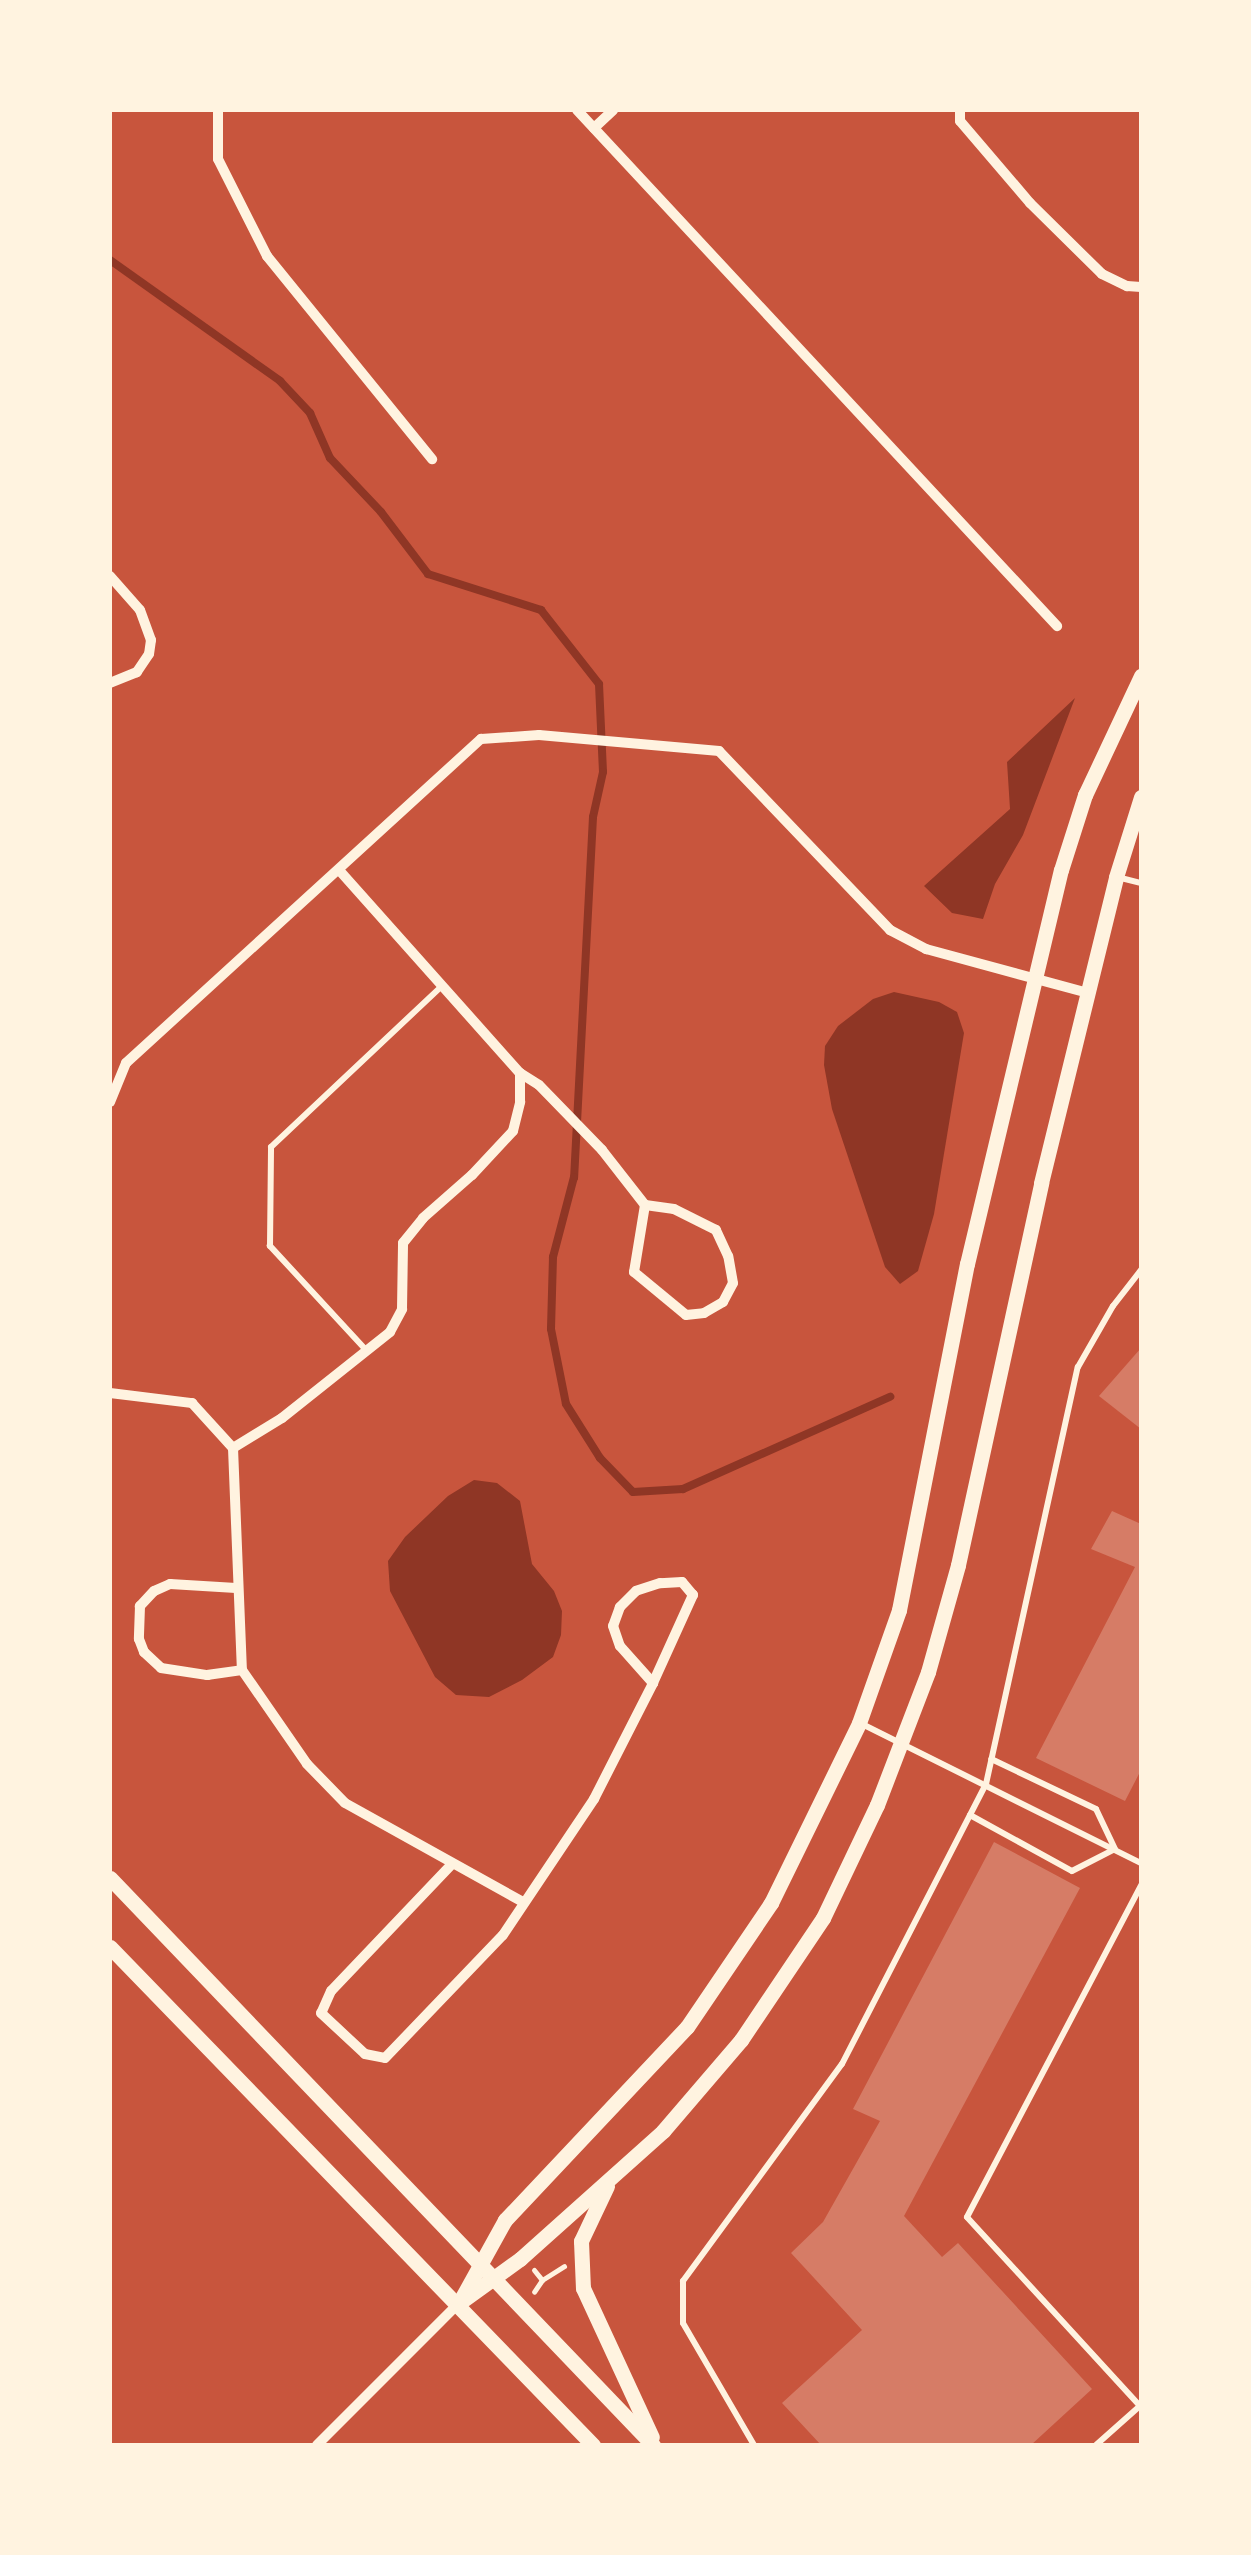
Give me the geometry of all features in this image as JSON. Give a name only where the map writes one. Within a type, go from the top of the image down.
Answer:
[{"type":"street","points":[[218,110],[218,159],[268,256],[432,459]]},
{"type":"street","points":[[576,110],[1057,626]]},
{"type":"street","points":[[594,128],[613,110]]},
{"type":"street","points":[[960,110],[960,121],[1030,203],[1102,274],[1126,286],[1141,287]]},
{"type":"street","points":[[110,576],[140,610],[151,640],[149,654],[137,672],[110,683]]},
{"type":"street","points":[[459,2303],[505,2220],[686,2027],[771,1903],[859,1722],[900,1610],[967,1264],[1061,870],[1085,795],[1141,676]]},
{"type":"street","points":[[110,1102],[126,1063],[481,739],[539,734],[719,752],[890,930],[926,950],[1088,992]]},
{"type":"street","points":[[317,2445],[459,2303],[494,2278],[663,2131],[742,2040],[823,1918],[903,1742],[958,1565],[1016,1292],[1116,876],[1141,797]]},
{"type":"street","points":[[340,870],[520,1073],[539,1085],[602,1150],[644,1205],[674,1209],[716,1230],[733,1283],[724,1302],[704,1313],[686,1314],[634,1272],[644,1205]]},
{"type":"street","points":[[233,1448],[282,1418],[390,1332],[402,1308],[403,1243],[423,1218],[472,1175],[513,1131],[520,1102],[520,1073]]},
{"type":"street","points":[[110,1393],[150,1395],[192,1404],[233,1448],[242,1670],[328,1789],[523,1902]]},
{"type":"street","points":[[452,1864],[332,1990],[321,2013],[366,2054],[385,2058],[503,1935],[594,1799],[654,1683],[694,1595],[682,1582],[660,1582],[636,1591],[620,1607],[613,1626],[620,1646],[654,1683]]},
{"type":"street","points":[[236,1588],[170,1584],[154,1591],[140,1606],[139,1639],[144,1652],[161,1668],[207,1675],[242,1670]]},
{"type":"street","points":[[110,1878],[654,2445]]},
{"type":"street","points":[[110,1947],[459,2303],[592,2445]]},
{"type":"street","points":[[614,2176],[581,2242],[583,2288],[654,2445]]},
{"type":"lane","points":[[1116,876],[1141,883]]},
{"type":"lane","points":[[367,1351],[270,1246],[270,1147],[442,986]]},
{"type":"lane","points":[[754,2445],[683,2323],[683,2282],[842,2064],[986,1784],[1078,1367],[1113,1306],[1141,1270]]},
{"type":"lane","points":[[859,1722],[1141,1862]]},
{"type":"lane","points":[[991,1759],[1096,1809],[1115,1850]]},
{"type":"lane","points":[[970,1815],[1072,1871],[1115,1850]]},
{"type":"lane","points":[[1096,2445],[1140,2406],[967,2217],[1141,1884]]},
{"type":"path","points":[[534,2292],[542,2280],[569,2263]]},
{"type":"path","points":[[532,2268],[542,2280]]},
{"type":"shaded area","points":[[1075,698],[1023,835],[995,884],[983,919],[952,913],[924,886],[1010,809],[1007,762]]},
{"type":"shaded area","points":[[894,992],[939,1002],[957,1012],[964,1033],[934,1214],[918,1271],[900,1284],[885,1267],[832,1109],[824,1065],[825,1046],[838,1026],[873,999]]},
{"type":"shaded area","points":[[474,1480],[497,1483],[520,1501],[532,1564],[554,1591],[562,1611],[561,1635],[553,1657],[522,1680],[489,1697],[456,1695],[435,1677],[390,1591],[388,1561],[405,1537],[448,1496]]},
{"type":"building","points":[[1141,1348],[1141,1429],[1099,1396]]},
{"type":"building","points":[[1112,1511],[1141,1524],[1141,1770],[1125,1801],[1036,1758],[1135,1567],[1091,1549]]},
{"type":"building","points":[[994,1842],[1080,1888],[904,2216],[942,2257],[958,2243],[1092,2389],[1031,2445],[821,2445],[782,2403],[862,2330],[791,2253],[823,2222],[880,2121],[853,2109]]},
{"type":"waterway","points":[[110,260],[280,381],[310,413],[330,458],[381,512],[428,574],[541,610],[599,684],[603,772],[593,817],[574,1177],[553,1257],[551,1329],[566,1404],[600,1458],[633,1492],[683,1489],[890,1397]]}]
